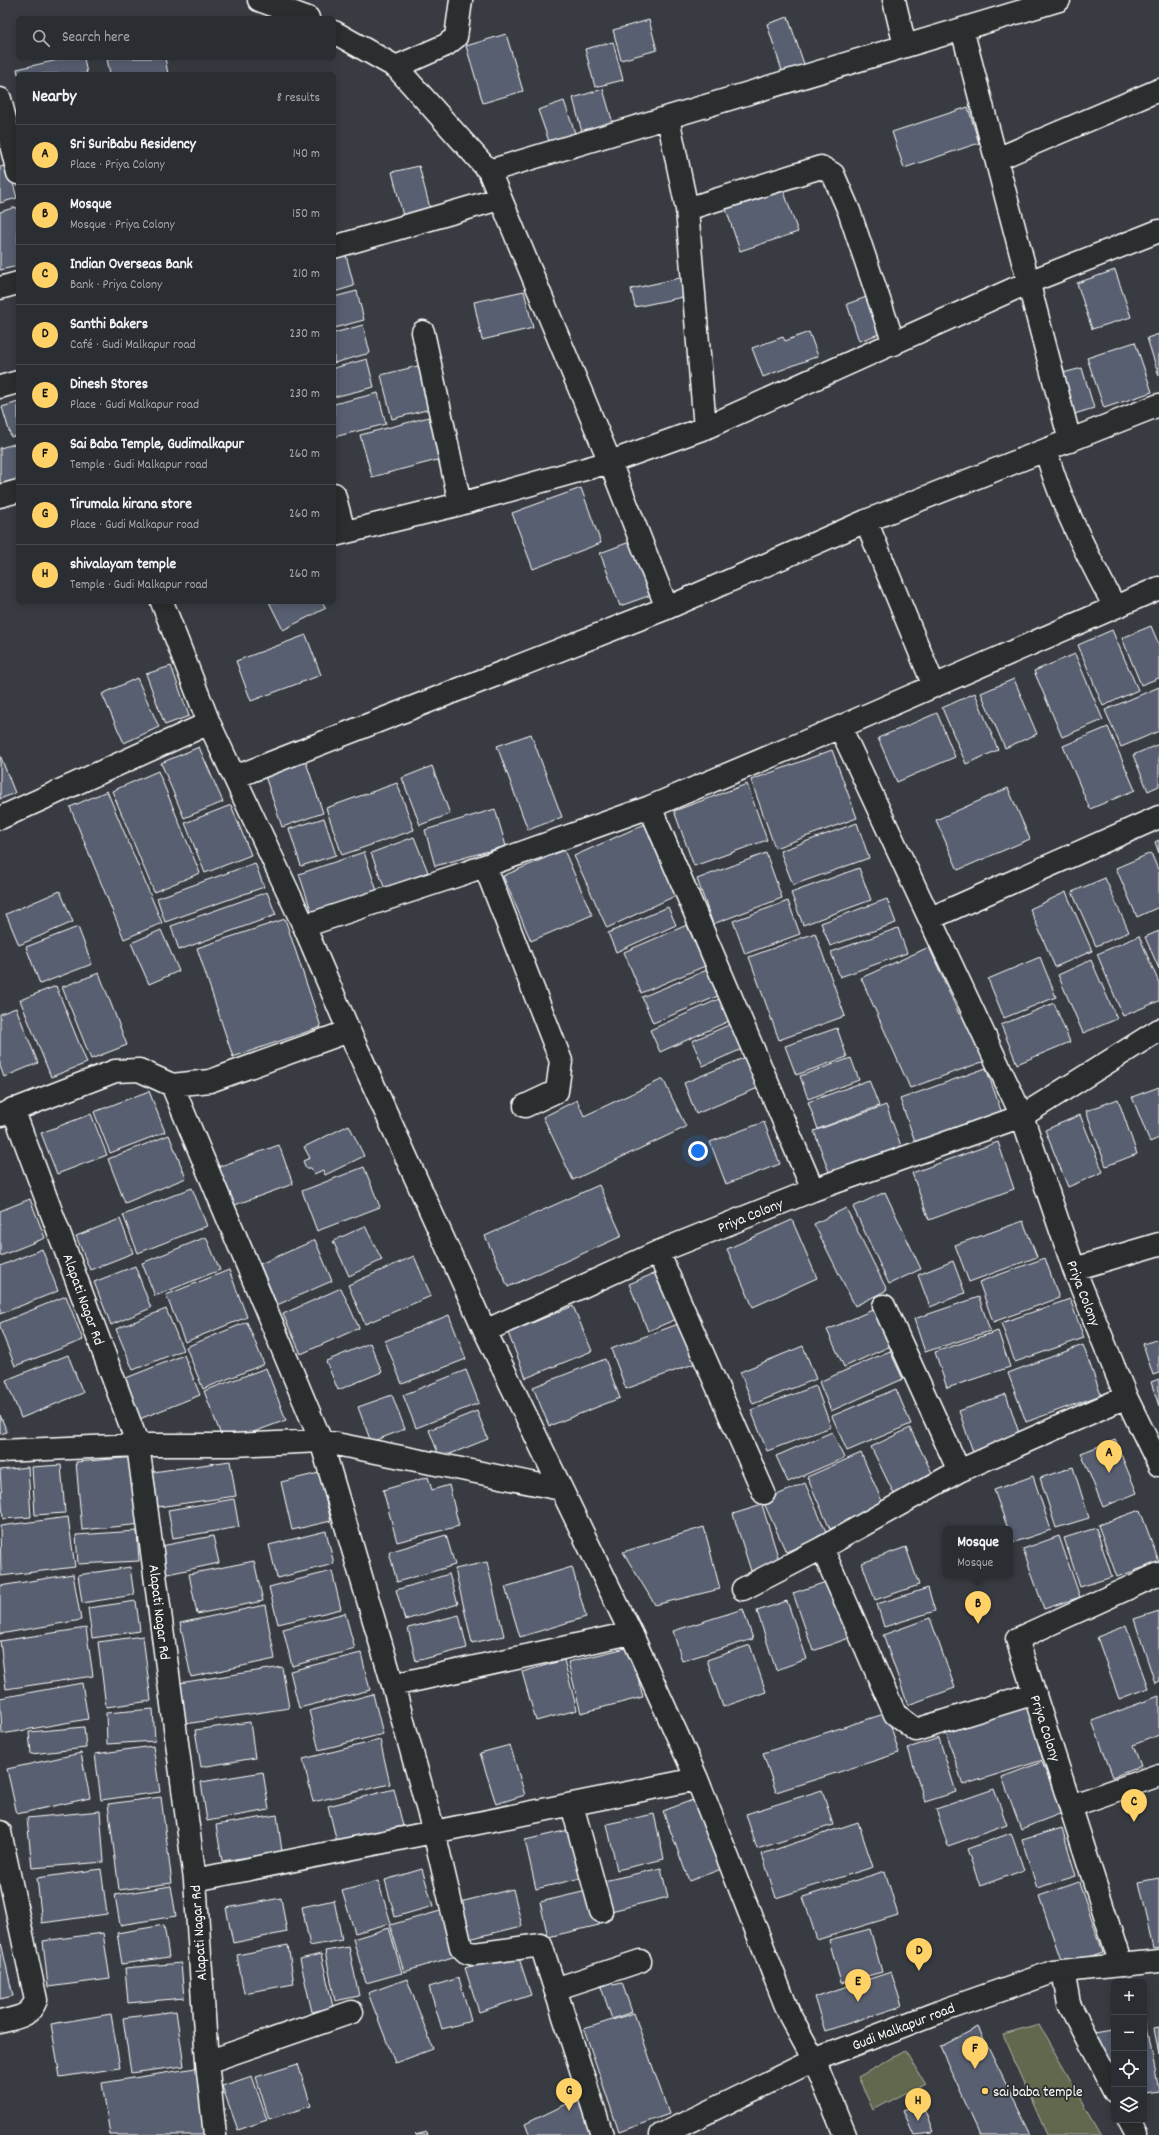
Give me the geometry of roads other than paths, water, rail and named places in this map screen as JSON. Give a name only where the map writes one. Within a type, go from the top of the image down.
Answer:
[{"type":"street","points":[[259,0],[303,16]]},
{"type":"street","points":[[396,67],[446,45],[456,37],[459,2],[461,0]]},
{"type":"street","points":[[894,0],[905,46]]},
{"type":"street","points":[[489,172],[1059,0]]},
{"type":"street","points":[[962,29],[1070,441]]},
{"type":"street","points":[[336,33],[396,67],[489,172],[610,462],[667,608]]},
{"type":"street","points":[[997,159],[1159,90]]},
{"type":"street","points":[[0,99],[16,166]]},
{"type":"street","points":[[668,118],[687,209],[706,428]]},
{"type":"street","points":[[687,209],[821,167],[833,174],[849,211],[894,344]]},
{"type":"street","points":[[336,246],[500,199]]},
{"type":"street","points":[[336,510],[339,534],[460,504],[610,462],[706,428],[1029,282],[1159,231]]},
{"type":"street","points":[[0,288],[16,284]]},
{"type":"street","points":[[423,332],[460,504]]},
{"type":"street","points":[[0,387],[16,383]]},
{"type":"street","points":[[235,776],[667,608],[866,521],[1159,406]]},
{"type":"street","points":[[1046,450],[1052,474],[1099,578],[1115,607]]},
{"type":"street","points":[[0,496],[16,492]]},
{"type":"street","points":[[866,521],[934,686]]},
{"type":"street","points":[[304,926],[485,866],[650,807],[840,727],[1159,588]]},
{"type":"street","points":[[163,604],[209,723],[304,926],[349,1031],[485,1331],[631,1633],[697,1779],[790,2016],[814,2060],[845,2135]]},
{"type":"street","points":[[0,818],[209,723]]},
{"type":"street","points":[[840,727],[931,918],[1022,1116]]},
{"type":"street","points":[[650,807],[813,1190]]},
{"type":"street","points":[[931,918],[1159,816]]},
{"type":"street","points":[[485,866],[562,1061],[556,1091],[524,1106]]},
{"type":"street","name":"Priya Colony","points":[[485,1331],[658,1252],[813,1190],[1022,1116],[1159,1030]]},
{"type":"street","points":[[7,1112],[115,1071],[139,1070],[172,1085],[210,1082],[349,1031]]},
{"type":"street","points":[[172,1085],[321,1441],[393,1685],[434,1832],[461,1947],[466,1952],[474,1954],[541,1945],[602,2135]]},
{"type":"street","name":"Alapati Nagar Rd","points":[[7,1112],[138,1445],[195,1880],[207,2062],[215,2135]]},
{"type":"street","name":"Priya Colony","points":[[1022,1116],[1074,1269],[1126,1397],[1159,1465]]},
{"type":"street","points":[[1074,1269],[1159,1244]]},
{"type":"street","points":[[658,1252],[764,1493]]},
{"type":"street","points":[[884,1306],[959,1471]]},
{"type":"street","points":[[743,1589],[822,1548],[959,1471],[1126,1397]]},
{"type":"street","points":[[0,1451],[138,1445],[232,1445],[321,1441],[561,1489]]},
{"type":"street","points":[[822,1548],[895,1714],[916,1730],[1035,1693]]},
{"type":"street","name":"Priya Colony","points":[[1121,1965],[1017,1638],[1159,1574]]},
{"type":"street","points":[[393,1685],[631,1633]]},
{"type":"street","points":[[1071,1806],[1159,1775]]},
{"type":"street","points":[[195,1880],[697,1779]]},
{"type":"street","points":[[572,1805],[601,1911]]},
{"type":"street","points":[[0,1832],[36,2000],[32,2011],[25,2015],[0,2022]]},
{"type":"street","name":"Gudi Malkapur road","points":[[661,2135],[814,2060],[940,2012],[1053,1972],[1159,1960]]},
{"type":"street","points":[[555,1989],[640,1961]]},
{"type":"street","points":[[1063,1971],[1069,2004],[1112,2087]]},
{"type":"street","points":[[207,2062],[352,2012]]},
{"type":"street","points":[[1130,2123],[1136,2135]]},
{"type":"place","name":"Sri SuriBabu Residency","points":[[1109,1473]]},
{"type":"place","name":"Mosque","points":[[978,1624]]},
{"type":"place","name":"Indian Overseas Bank","points":[[1134,1822]]},
{"type":"place","name":"Santhi Bakers","points":[[919,1971]]},
{"type":"place","name":"Dinesh Stores","points":[[858,2002]]},
{"type":"place","name":"Sai Baba Temple, Gudimalkapur","points":[[975,2069]]},
{"type":"place","name":"sai baba temple","points":[[985,2091]]},
{"type":"place","name":"Tirumala kirana store","points":[[569,2111]]},
{"type":"place","name":"shivalayam temple","points":[[918,2121]]}]
